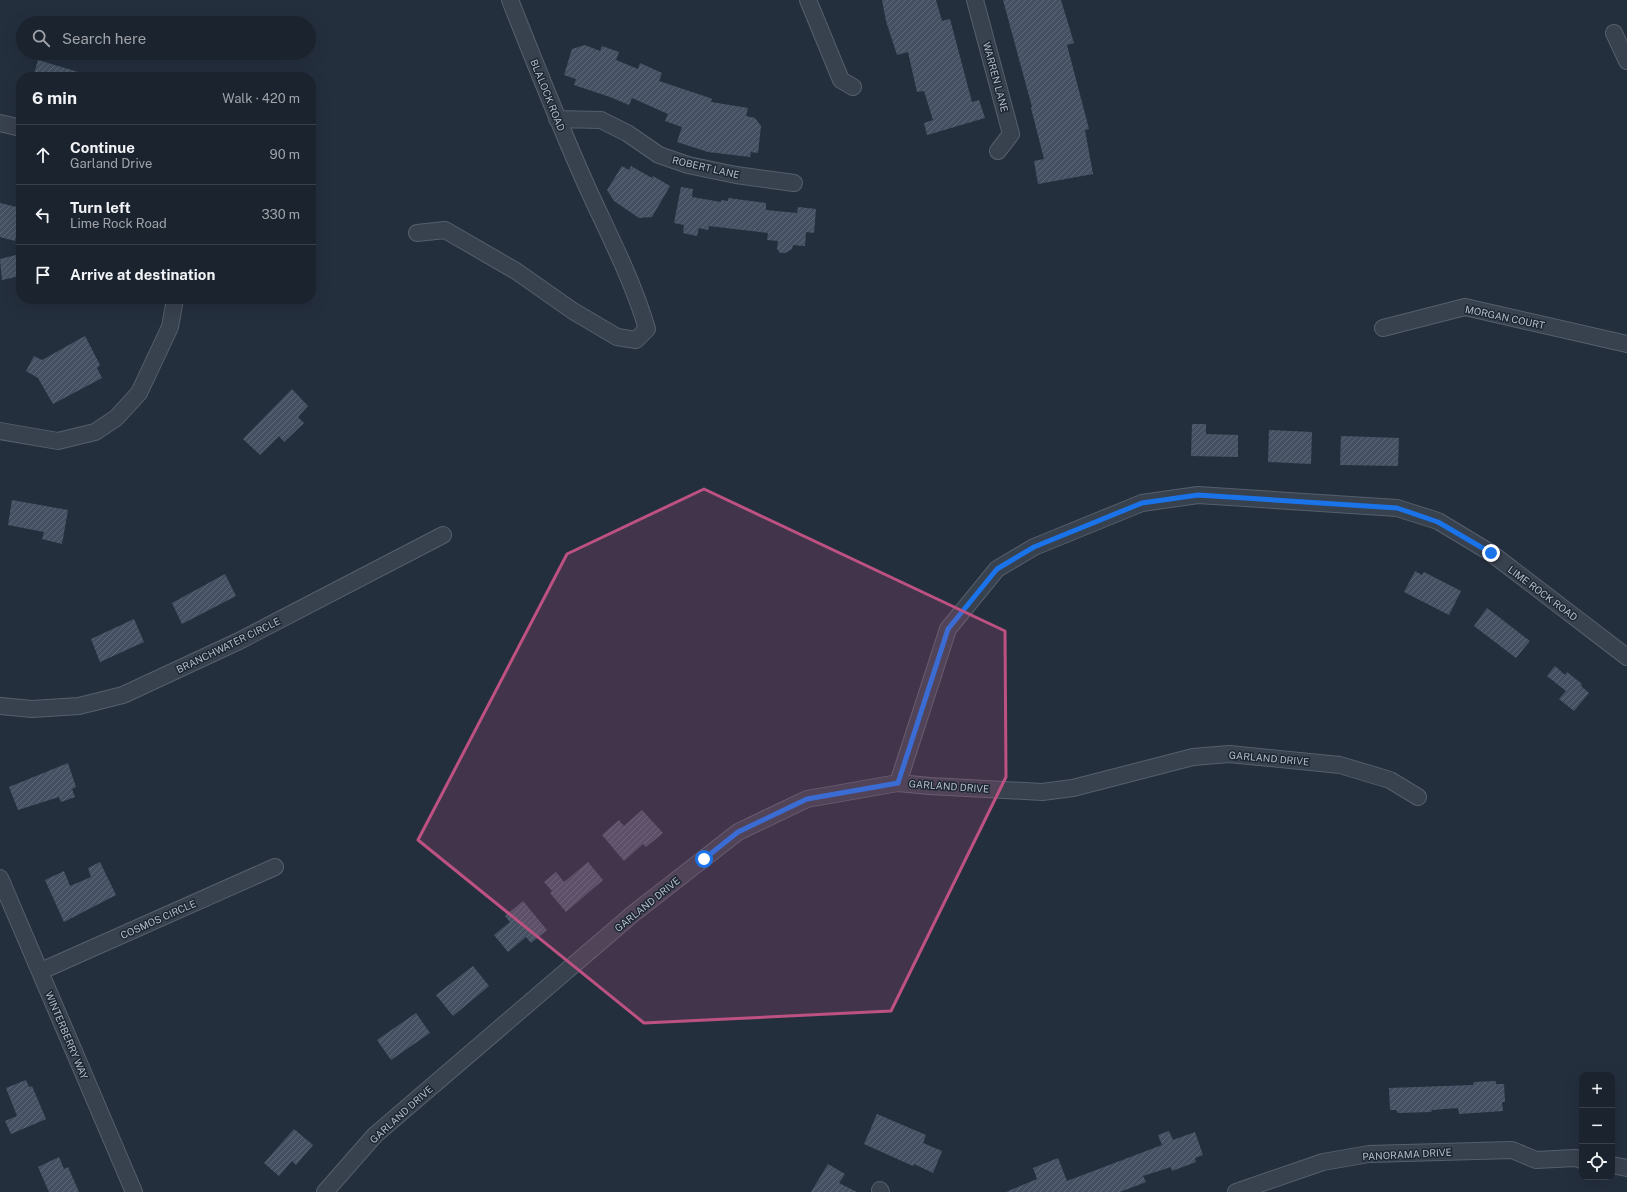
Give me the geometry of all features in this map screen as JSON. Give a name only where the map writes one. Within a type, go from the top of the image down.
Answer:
[{"type":"street","name":"BLALOCK ROAD","points":[[417,233],[445,230],[516,271],[573,311],[617,337],[636,340],[648,329],[643,313],[557,119],[510,0]]},
{"type":"street","points":[[808,0],[841,80],[853,87]]},
{"type":"street","name":"WARREN LANE","points":[[975,0],[1010,134],[998,151]]},
{"type":"street","points":[[1614,33],[1627,61]]},
{"type":"street","name":"ROBERT LANE","points":[[557,119],[601,120],[627,133],[659,155],[688,165],[736,175],[794,183]]},
{"type":"street","points":[[0,123],[16,127]]},
{"type":"street","points":[[0,431],[58,441],[95,432],[116,418],[139,393],[170,327],[174,304]]},
{"type":"street","name":"MORGAN COURT","points":[[1383,328],[1465,307],[1627,344]]},
{"type":"street","name":"LIME ROCK ROAD","points":[[898,783],[948,629],[997,569],[1034,547],[1142,503],[1198,495],[1397,508],[1438,522],[1491,553],[1627,657]]},
{"type":"street","name":"BRANCHWATER CIRCLE","points":[[0,706],[32,709],[79,706],[123,695],[239,641],[442,535]]},
{"type":"street","name":"GARLAND DRIVE","points":[[325,1192],[381,1130],[634,913],[738,832],[807,799],[898,783],[1042,792],[1073,788],[1193,757],[1229,754],[1340,766],[1390,780],[1418,797]]},
{"type":"street","name":"COSMOS CIRCLE","points":[[41,972],[275,867]]},
{"type":"street","name":"WINTERBERRY WAY","points":[[0,878],[134,1192]]},
{"type":"street","name":"PANORAMA DRIVE","points":[[1243,1191],[1323,1162],[1369,1154],[1512,1150],[1536,1160],[1575,1158],[1579,1159]]},
{"type":"street","points":[[1615,1166],[1627,1168]]},
{"type":"highlighted area","points":[[704,489],[1005,631],[1006,777],[891,1011],[644,1023],[418,840],[567,554]]},
{"type":"building","points":[[882,0],[936,0],[942,21],[950,19],[972,102],[979,100],[985,118],[927,135],[924,123],[933,120],[924,91],[917,92],[908,52],[897,55],[886,21]]},
{"type":"building","points":[[1003,0],[1061,0],[1074,43],[1067,45],[1089,129],[1085,130],[1093,174],[1038,184],[1034,161],[1044,159],[1032,107]]},
{"type":"building","points":[[585,45],[600,51],[602,46],[619,52],[616,60],[638,69],[640,63],[662,73],[659,81],[710,98],[712,99],[711,102],[748,108],[746,116],[755,118],[761,126],[758,153],[751,152],[750,157],[708,152],[677,142],[682,127],[665,121],[668,114],[632,98],[629,105],[574,85],[576,79],[564,75],[572,49]]},
{"type":"building","points":[[38,60],[78,72],[34,72]]},
{"type":"building","points":[[622,166],[629,170],[631,166],[670,186],[652,217],[639,218],[614,201],[607,190]]},
{"type":"building","points":[[681,187],[693,189],[692,197],[721,202],[721,200],[728,201],[728,198],[766,203],[766,210],[797,213],[798,207],[816,209],[814,233],[806,232],[805,246],[793,245],[792,249],[785,253],[780,253],[777,249],[778,241],[767,240],[768,233],[709,226],[708,230],[699,228],[697,236],[683,233],[684,225],[674,223]]},
{"type":"building","points":[[0,203],[16,207],[15,241],[0,237]]},
{"type":"building","points":[[16,255],[16,277],[2,280],[0,259]]},
{"type":"building","points":[[85,336],[100,365],[97,368],[102,378],[53,404],[38,378],[26,371],[34,356],[42,360]]},
{"type":"building","points":[[292,389],[308,406],[298,417],[304,423],[284,442],[279,436],[260,455],[243,439]]},
{"type":"building","points":[[1192,424],[1206,424],[1206,434],[1238,435],[1238,457],[1191,456]]},
{"type":"building","points":[[1269,430],[1312,432],[1311,464],[1268,462]]},
{"type":"building","points":[[1341,436],[1399,438],[1398,466],[1340,465]]},
{"type":"building","points":[[12,500],[68,510],[62,544],[42,539],[44,532],[8,525]]},
{"type":"building","points":[[1415,571],[1422,575],[1424,572],[1461,591],[1449,615],[1404,592]]},
{"type":"building","points":[[225,574],[236,596],[182,624],[172,603]]},
{"type":"building","points":[[1487,608],[1530,641],[1516,658],[1474,626]]},
{"type":"building","points":[[134,619],[144,642],[100,662],[91,639]]},
{"type":"building","points":[[1555,666],[1565,675],[1567,672],[1582,684],[1581,686],[1589,693],[1574,711],[1559,699],[1566,691],[1547,676]]},
{"type":"building","points":[[68,763],[76,787],[72,789],[75,797],[61,802],[59,797],[18,810],[9,787]]},
{"type":"building","points":[[642,810],[663,833],[646,847],[643,844],[624,861],[602,835],[619,820],[624,826]]},
{"type":"building","points":[[100,862],[116,895],[64,922],[45,880],[64,871],[70,886],[91,877],[88,868]]},
{"type":"building","points":[[588,862],[603,880],[566,912],[550,893],[552,891],[544,882],[556,872],[564,882]]},
{"type":"building","points":[[523,901],[547,930],[531,943],[526,937],[508,952],[494,935],[510,922],[505,916]]},
{"type":"building","points":[[473,966],[489,986],[453,1016],[436,995]]},
{"type":"building","points":[[416,1013],[430,1033],[391,1060],[377,1040]]},
{"type":"building","points":[[26,1080],[29,1087],[32,1086],[46,1119],[11,1134],[5,1121],[17,1116],[6,1088]]},
{"type":"building","points":[[1496,1081],[1496,1084],[1504,1084],[1505,1102],[1502,1102],[1503,1111],[1459,1114],[1458,1108],[1432,1110],[1431,1112],[1398,1113],[1396,1110],[1390,1110],[1389,1088],[1473,1085],[1474,1082]]},
{"type":"building","points":[[877,1114],[926,1135],[923,1143],[942,1151],[933,1173],[914,1164],[913,1166],[864,1144]]},
{"type":"building","points":[[294,1129],[313,1145],[296,1165],[292,1161],[279,1176],[264,1163]]},
{"type":"building","points":[[1169,1131],[1173,1140],[1195,1132],[1203,1155],[1195,1158],[1196,1162],[1172,1171],[1171,1167],[1143,1176],[1146,1182],[1120,1192],[1006,1192],[1037,1179],[1033,1168],[1058,1158],[1067,1181],[1162,1145],[1158,1135]]},
{"type":"building","points":[[59,1157],[64,1169],[68,1167],[79,1192],[49,1192],[38,1167]]},
{"type":"building","points":[[828,1164],[845,1174],[839,1183],[857,1192],[811,1192]]},
{"type":"route","points":[[704,859],[738,832],[807,799],[898,783],[948,629],[997,569],[1034,547],[1142,503],[1198,495],[1397,508],[1438,522],[1491,553]]}]
